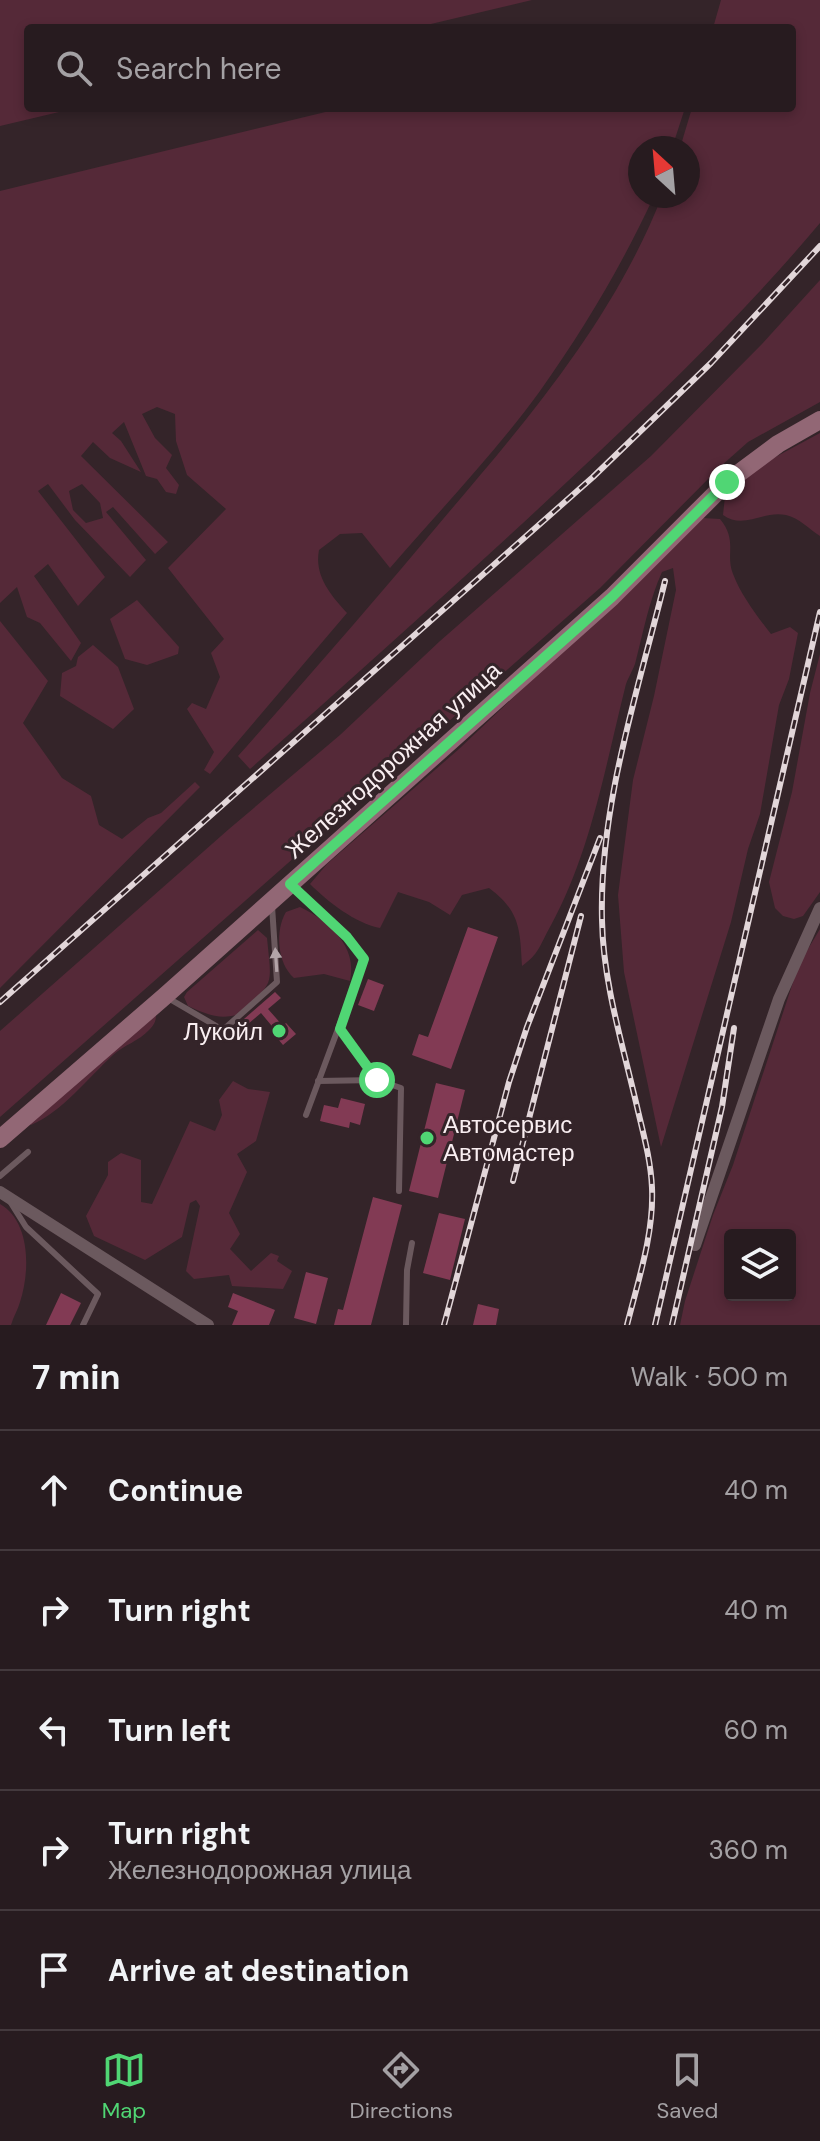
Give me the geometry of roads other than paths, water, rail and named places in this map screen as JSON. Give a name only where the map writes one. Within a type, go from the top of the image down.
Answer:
[{"type":"main road","name":"Железнодорожная улица","points":[[0,1139],[612,597],[727,482],[778,444],[820,420]]},
{"type":"street","points":[[695,1245],[779,999],[820,908]]},
{"type":"street","points":[[4,1194],[208,1325]]},
{"type":"lane","points":[[290,884],[347,937],[364,959],[306,1115]]},
{"type":"lane","points":[[165,996],[223,1030],[267,992],[277,982],[271,901]]},
{"type":"lane","points":[[340,1029],[377,1080]]},
{"type":"lane","points":[[318,1081],[377,1080],[401,1088],[399,1191]]},
{"type":"lane","points":[[0,1176],[28,1152]]},
{"type":"lane","points":[[4,1194],[26,1227],[98,1294],[83,1325]]},
{"type":"lane","points":[[406,1325],[407,1270],[412,1243]]},
{"type":"railway","points":[[0,1002],[593,477],[711,363],[820,246]]},
{"type":"railway","points":[[627,1325],[648,1240],[652,1188],[647,1149],[606,968],[602,920],[603,877],[613,792],[622,749],[665,581]]},
{"type":"railway","points":[[655,1325],[820,612]]},
{"type":"railway","points":[[444,1325],[509,1082],[600,838]]},
{"type":"railway","points":[[513,1181],[581,916]]},
{"type":"railway","points":[[672,1325],[722,1107],[734,1028]]},
{"type":"place","name":"Лукойл","points":[[279,1031]]},
{"type":"place","name":"Автосервис Автомастер","points":[[427,1138]]}]
